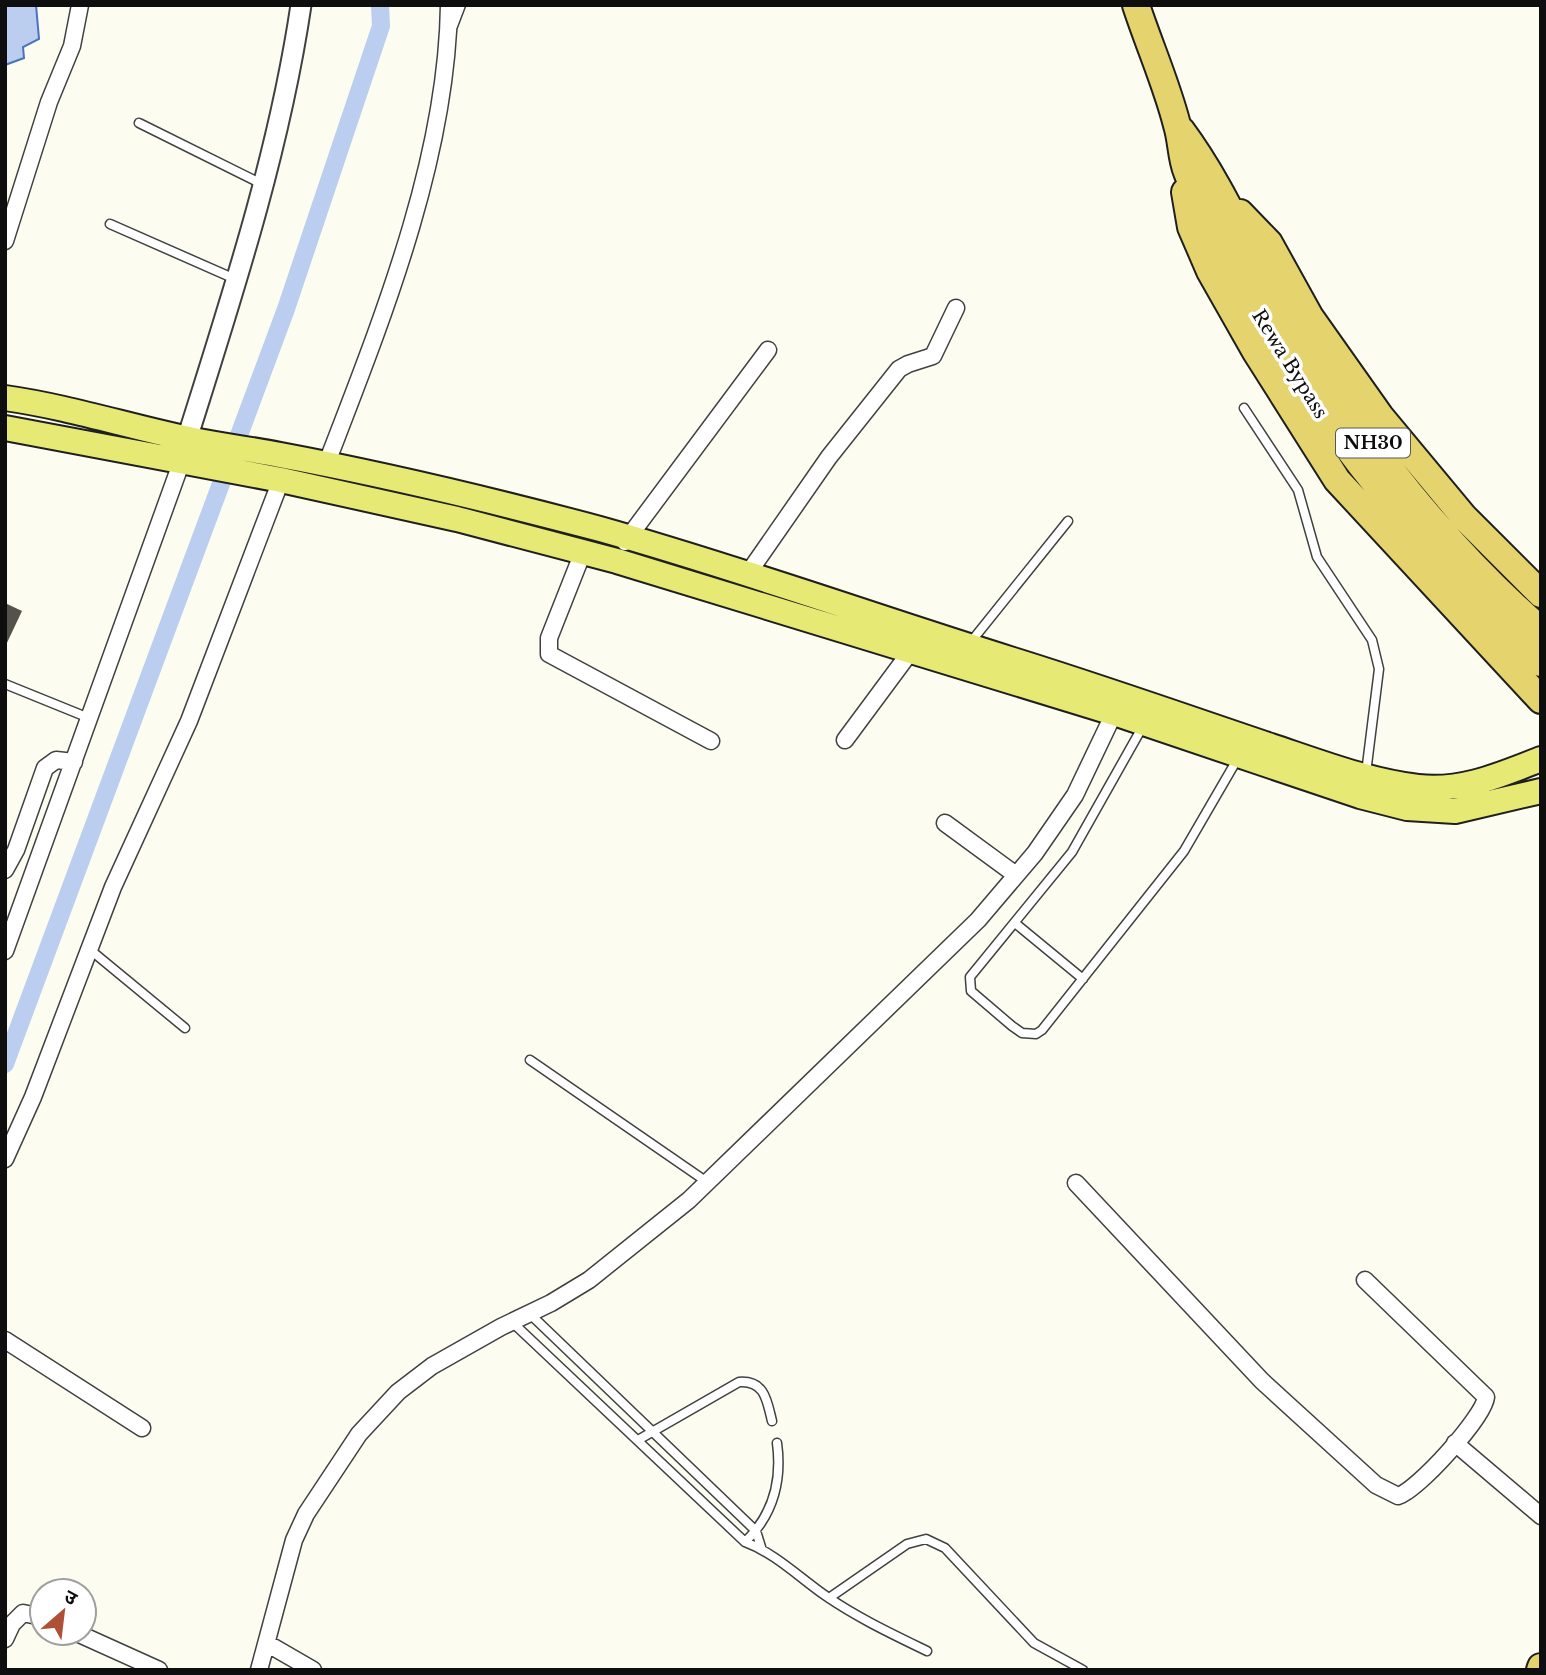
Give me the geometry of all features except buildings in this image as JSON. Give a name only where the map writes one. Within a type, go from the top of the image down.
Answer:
[{"type":"highway","name":"Rewa Bypass","points":[[1136,5],[1178,126],[1186,170],[1247,270],[1316,408],[1366,474],[1496,620],[1541,663]]},
{"type":"highway","name":"Rewa Bypass","points":[[1178,126],[1206,163],[1218,188],[1247,270],[1298,337],[1390,468],[1513,606],[1541,630]]},
{"type":"highway","points":[[1186,170],[1185,202],[1191,227],[1210,271],[1256,352],[1337,480],[1541,700]]},
{"type":"highway","points":[[1218,188],[1269,243],[1310,317],[1380,416],[1464,517],[1541,594]]},
{"type":"main road","points":[[5,398],[73,410],[196,452]]},
{"type":"main road","points":[[5,428],[196,452],[279,471],[617,561],[911,651],[1119,704],[1144,723],[1240,755],[1363,786],[1455,787],[1483,781],[1541,759]]},
{"type":"main road","points":[[279,471],[326,465],[443,490],[748,572],[968,646],[1119,704],[1363,786],[1407,808],[1437,812],[1479,806],[1541,791]]},
{"type":"street","points":[[5,241],[49,102],[72,46],[80,5]]},
{"type":"street","points":[[5,951],[89,718],[196,452],[236,280],[263,185],[293,58],[301,5]]},
{"type":"street","points":[[326,465],[371,348],[419,196],[435,131],[449,39],[449,5]]},
{"type":"street","points":[[748,572],[829,457],[899,369],[908,363],[933,356],[956,308]]},
{"type":"street","points":[[617,561],[626,538],[768,350]]},
{"type":"street","points":[[5,1159],[33,1097],[88,948],[189,721],[279,471]]},
{"type":"street","points":[[583,552],[550,638],[549,654],[711,741]]},
{"type":"street","points":[[845,740],[911,651]]},
{"type":"street","points":[[259,1670],[294,1540],[306,1514],[359,1434],[398,1392],[432,1366],[589,1280],[707,1182],[978,920],[1016,875],[1075,795],[1119,704]]},
{"type":"street","points":[[6,868],[16,850],[45,768],[56,760],[74,761]]},
{"type":"street","points":[[945,822],[1016,875]]},
{"type":"street","points":[[1076,1182],[1262,1381],[1385,1492],[1398,1496],[1410,1490],[1455,1443],[1484,1407],[1486,1397],[1365,1280]]},
{"type":"street","points":[[5,1340],[142,1428]]},
{"type":"street","points":[[1455,1443],[1541,1516]]},
{"type":"street","points":[[5,1639],[12,1624],[23,1613],[28,1614]]},
{"type":"street","points":[[98,1642],[156,1669]]},
{"type":"street","points":[[268,1644],[313,1670]]},
{"type":"lane","points":[[449,39],[461,5]]},
{"type":"lane","points":[[139,123],[263,185]]},
{"type":"lane","points":[[110,223],[236,280]]},
{"type":"lane","points":[[1244,408],[1298,490],[1317,557],[1360,621],[1377,655],[1379,668],[1363,786]]},
{"type":"lane","points":[[968,646],[1068,521]]},
{"type":"lane","points":[[5,684],[89,718]]},
{"type":"lane","points":[[1144,723],[1092,820],[1052,879],[975,971],[969,984],[977,997],[1022,1033],[1036,1034],[1083,979],[1192,840],[1240,755]]},
{"type":"lane","points":[[1015,923],[1083,979]]},
{"type":"lane","points":[[88,948],[185,1028]]},
{"type":"lane","points":[[530,1060],[707,1182]]},
{"type":"lane","points":[[530,1314],[757,1531],[761,1547]]},
{"type":"lane","points":[[512,1322],[745,1542],[761,1547],[829,1598],[927,1651]]},
{"type":"lane","points":[[638,1440],[739,1382],[753,1383],[761,1387],[772,1421]]},
{"type":"lane","points":[[745,1542],[757,1531],[773,1500],[780,1477],[777,1443]]},
{"type":"lane","points":[[829,1598],[906,1544],[926,1539],[945,1548],[1034,1643],[1083,1670]]},
{"type":"water","points":[[5,5],[36,5],[39,39],[23,47],[24,58],[5,65]]},
{"type":"waterway","points":[[5,1064],[286,309],[381,26],[380,5]]}]
